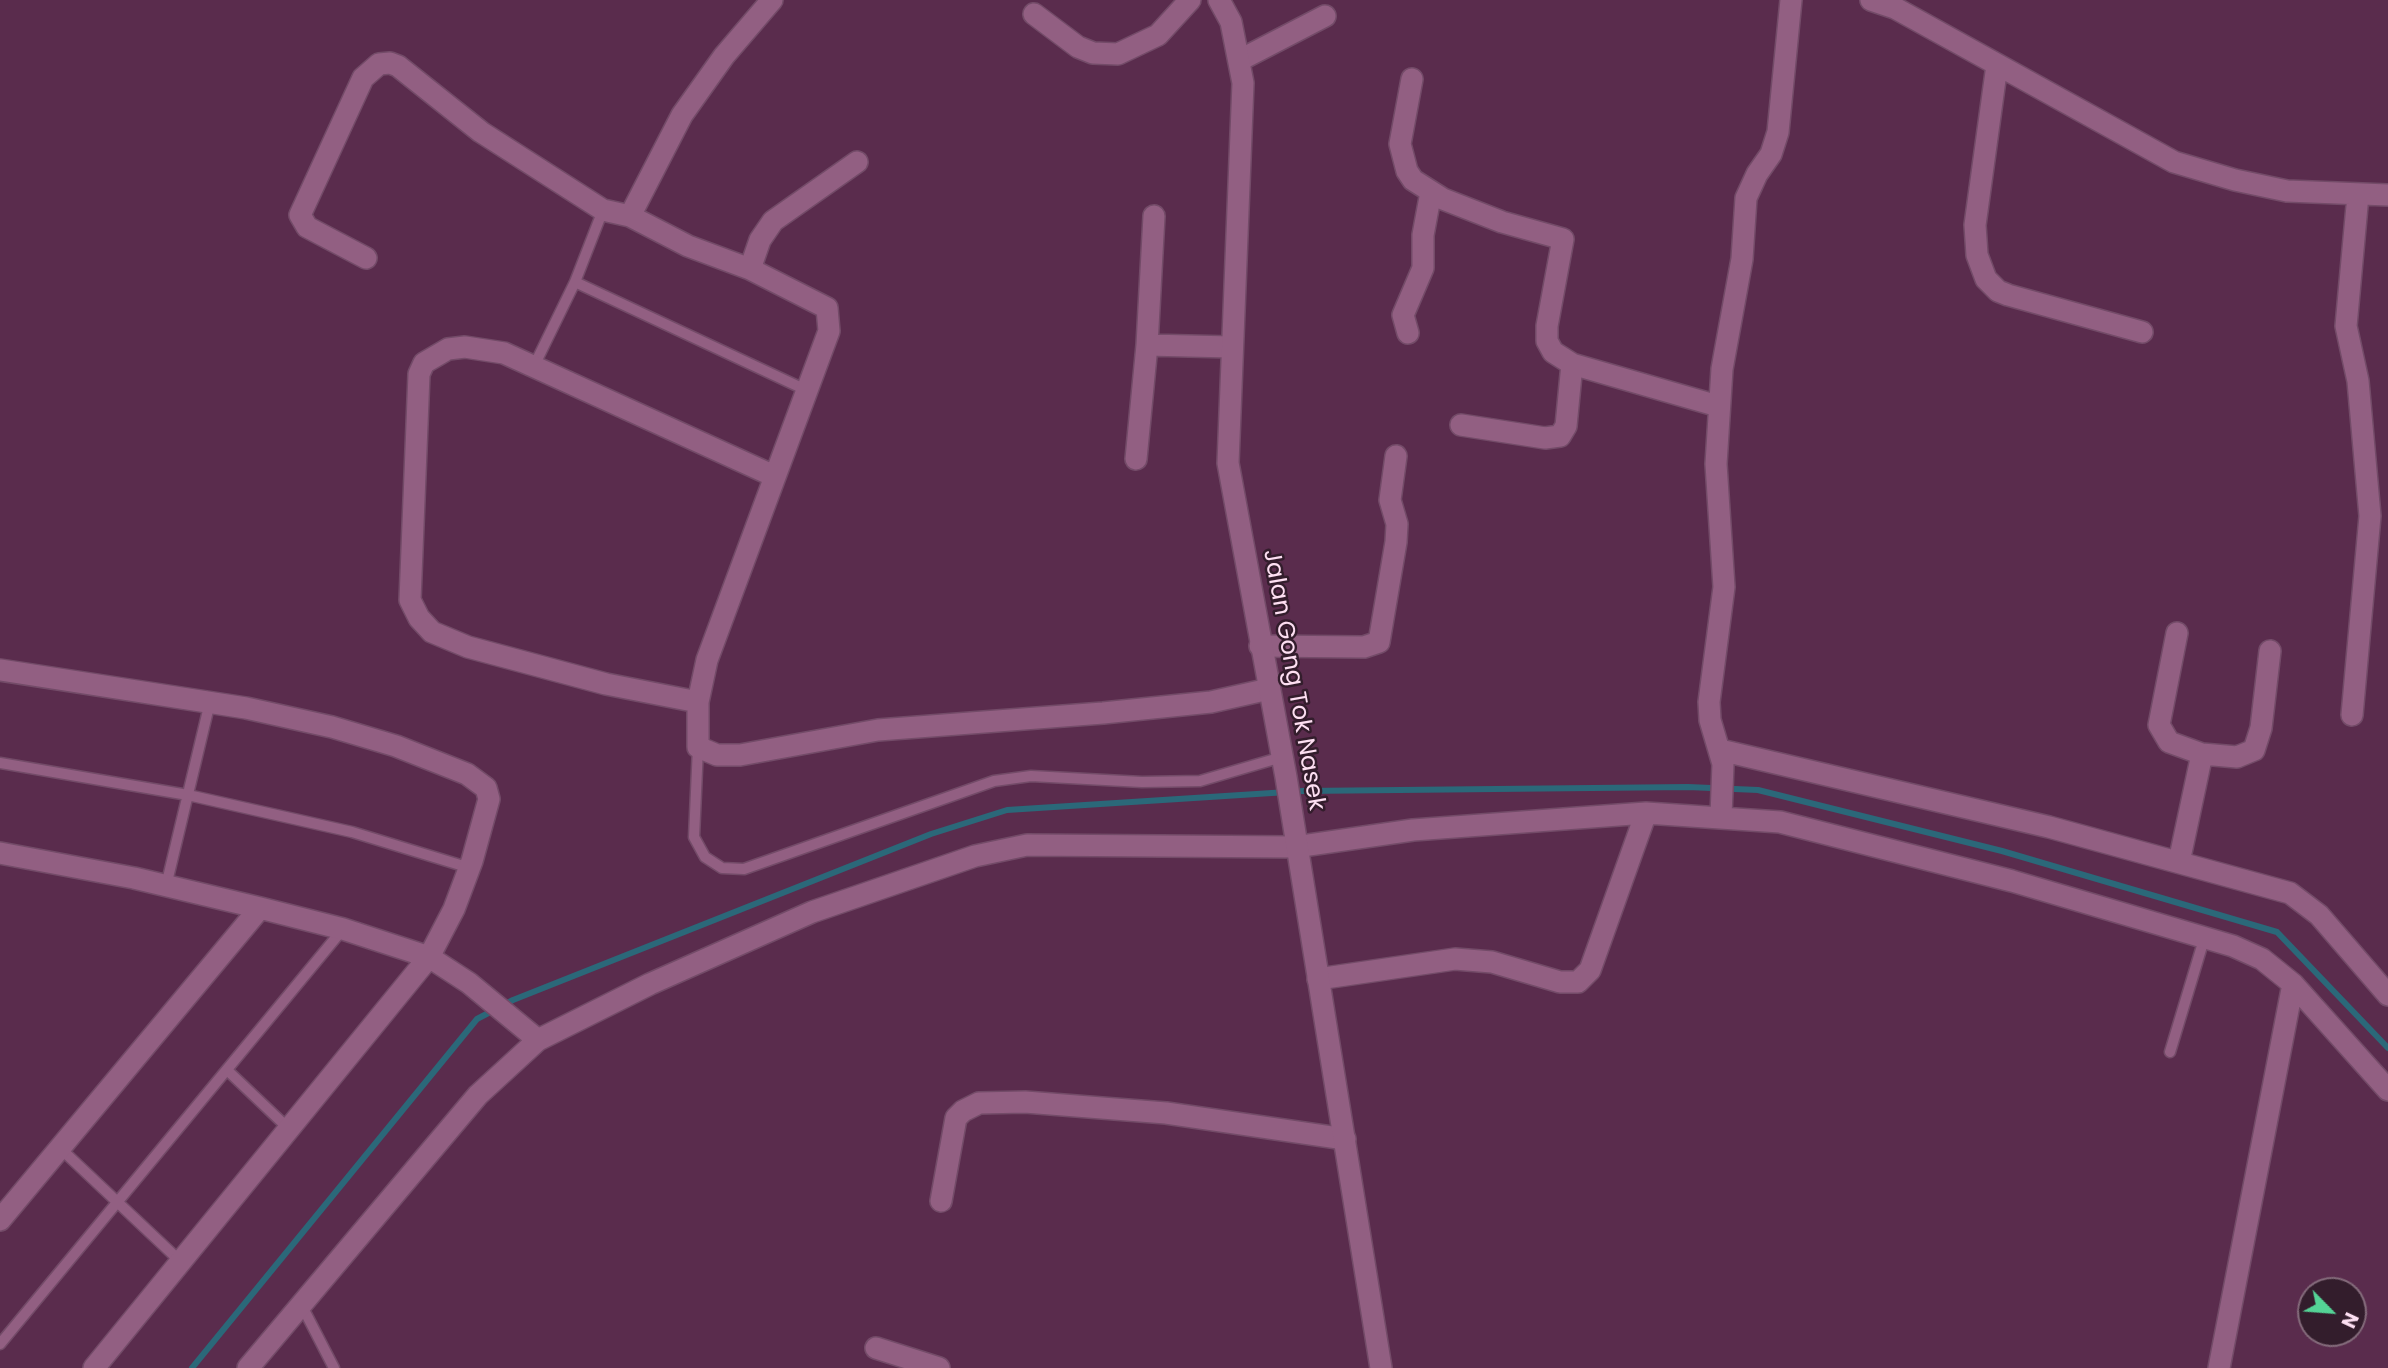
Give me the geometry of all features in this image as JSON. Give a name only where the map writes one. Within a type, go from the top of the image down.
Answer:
[{"type":"street","points":[[630,216],[669,137],[697,91],[772,0]]},
{"type":"street","points":[[1034,14],[1077,47],[1093,53],[1118,54],[1158,35],[1190,0]]},
{"type":"street","name":"Jalan Gong Tok Nasek","points":[[1219,0],[1231,22],[1243,83],[1228,463],[1284,767],[1381,1368]]},
{"type":"street","points":[[1722,813],[1722,757],[1710,720],[1709,702],[1724,587],[1717,488],[1718,406],[1727,328],[1742,259],[1746,198],[1756,174],[1770,154],[1778,132],[1791,0]]},
{"type":"street","points":[[1871,0],[1895,8],[2174,162],[2235,180],[2287,191],[2388,195]]},
{"type":"street","points":[[1240,60],[1325,16]]},
{"type":"street","points":[[366,258],[307,228],[300,215],[363,78],[379,64],[398,66],[481,132],[603,210],[630,216],[688,246],[750,270],[827,308],[829,331],[707,660],[698,702],[698,747],[717,755],[740,755],[878,730],[1211,702],[1269,690]]},
{"type":"street","points":[[1997,65],[1975,225],[1977,255],[1986,279],[1998,291],[2008,295],[2142,332]]},
{"type":"street","points":[[1412,79],[1400,144],[1407,171],[1413,180],[1431,192],[1502,222],[1563,239],[1547,341],[1553,352],[1572,365],[1718,406]]},
{"type":"street","points":[[750,270],[760,240],[773,221],[857,162]]},
{"type":"street","points":[[1408,333],[1403,315],[1423,268],[1423,235],[1431,192]]},
{"type":"street","points":[[2352,715],[2370,516],[2358,382],[2346,326],[2358,195]]},
{"type":"street","points":[[1136,458],[1147,345],[1154,216]]},
{"type":"street","points":[[1147,345],[1231,347]]},
{"type":"street","points":[[698,702],[606,684],[468,647],[432,632],[419,618],[410,600],[419,374],[424,363],[436,354],[465,347],[504,353],[774,476]]},
{"type":"street","points":[[1461,425],[1545,438],[1560,436],[1566,426],[1572,365]]},
{"type":"street","points":[[1260,646],[1364,647],[1379,642],[1396,542],[1397,524],[1390,500],[1396,456]]},
{"type":"street","points":[[2177,633],[2159,725],[2169,742],[2202,754],[2238,757],[2254,751],[2261,728],[2270,651]]},
{"type":"street","points":[[0,671],[210,702],[332,727],[396,746],[478,781],[486,788],[489,800],[470,868],[454,909],[429,957],[94,1368]]},
{"type":"street","points":[[2179,862],[2202,754]]},
{"type":"street","points":[[1722,757],[2049,828],[2268,885],[2308,904],[2388,995]]},
{"type":"street","points":[[1318,979],[1455,959],[1492,962],[1560,982],[1577,982],[1590,970],[1646,813]]},
{"type":"street","points":[[248,1368],[478,1094],[531,1035],[812,912],[996,850],[1051,843],[1173,849],[1646,813],[1722,813],[1793,825],[2012,881],[2205,936],[2262,959],[2293,984],[2388,1090]]},
{"type":"street","points":[[0,853],[260,908],[343,929],[429,957],[469,983],[531,1035]]},
{"type":"street","points":[[0,1220],[260,908]]},
{"type":"street","points":[[2219,1368],[2293,984]]},
{"type":"street","points":[[942,1201],[956,1118],[979,1103],[1025,1102],[1166,1113],[1345,1139]]},
{"type":"street","points":[[876,1348],[939,1368]]},
{"type":"lane","points":[[534,366],[575,282],[603,210]]},
{"type":"lane","points":[[575,282],[806,390]]},
{"type":"lane","points":[[166,886],[210,702]]},
{"type":"lane","points":[[698,747],[694,837],[705,858],[722,868],[762,864],[994,781],[1031,776],[1142,782],[1200,781],[1284,767]]},
{"type":"lane","points":[[0,763],[188,795],[352,832],[470,868]]},
{"type":"lane","points":[[0,1344],[343,929]]},
{"type":"lane","points":[[2170,1052],[2205,936]]},
{"type":"lane","points":[[227,1070],[289,1129]]},
{"type":"lane","points":[[60,1148],[119,1200],[181,1262]]},
{"type":"lane","points":[[301,1304],[334,1368]]},
{"type":"waterway","points":[[192,1368],[477,1019],[513,1000],[931,834],[1007,810],[1303,791],[1688,787],[1758,790],[2002,851],[2277,932],[2388,1048]]}]
